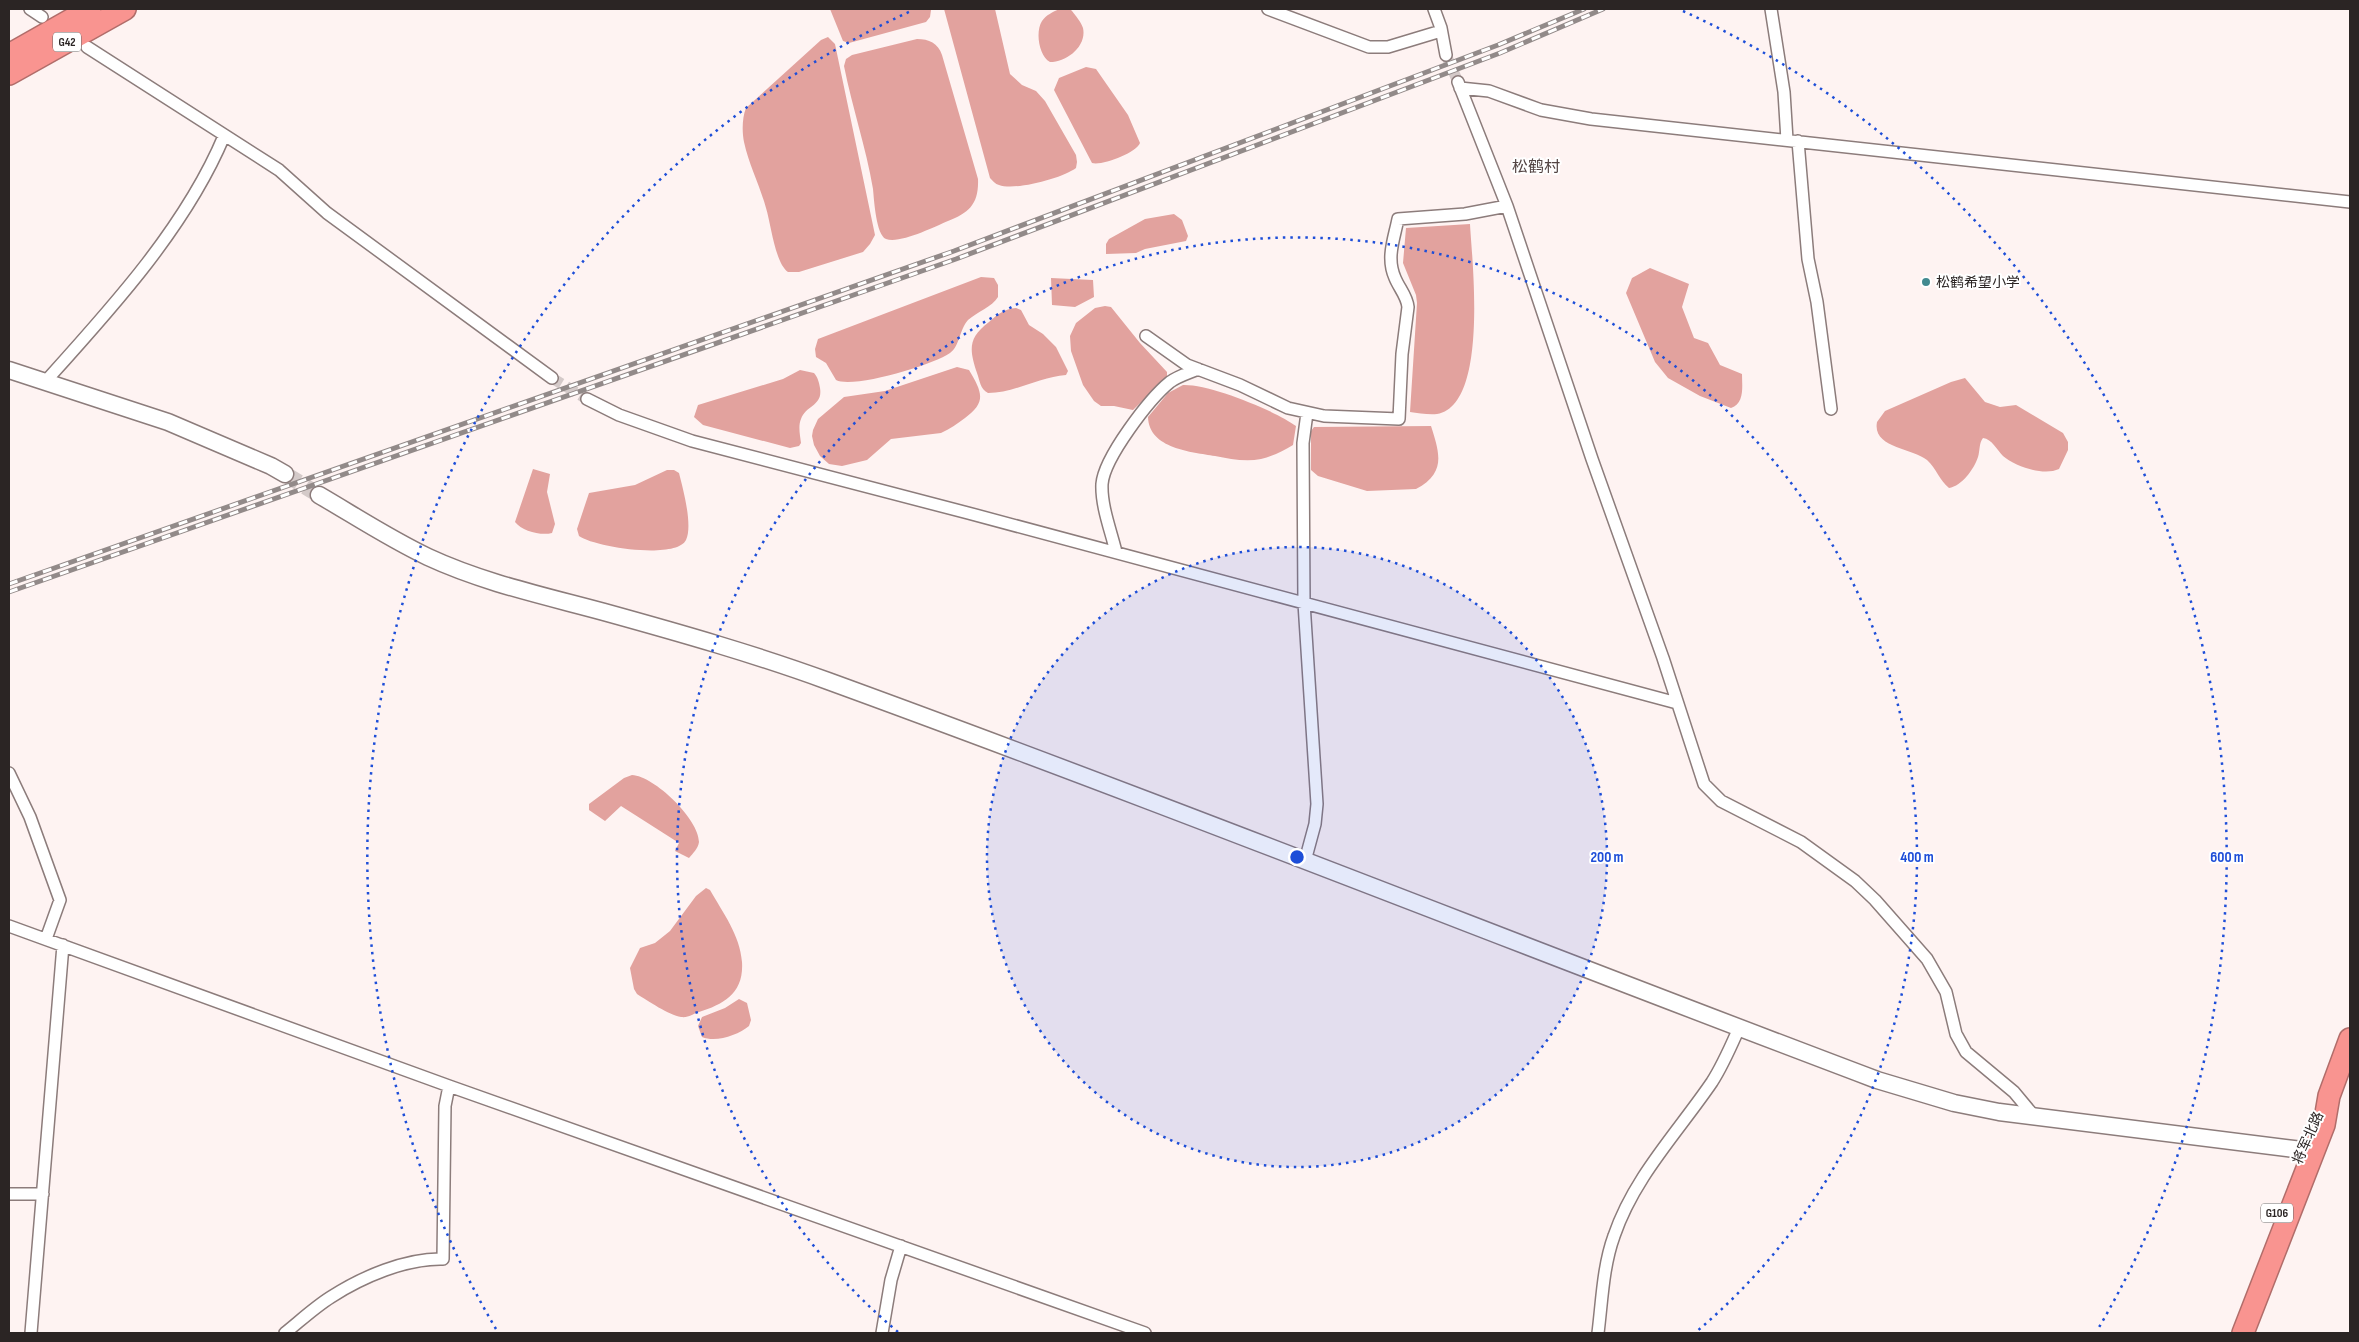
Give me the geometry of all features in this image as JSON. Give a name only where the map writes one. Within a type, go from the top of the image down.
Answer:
[{"type":"highway","name":"G42","points":[[9,55],[90,9]]},
{"type":"highway","name":"G42","points":[[9,74],[124,9]]},
{"type":"highway","name":"G106","points":[[2329,1096],[2350,1039]]},
{"type":"highway","name":"将军北路","points":[[2231,1333],[2313,1121],[2329,1096]]},
{"type":"highway","name":"将军北路","points":[[2243,1333],[2324,1126],[2329,1096]]},
{"type":"main road","points":[[9,370],[168,422],[271,466],[285,474]]},
{"type":"main road","points":[[319,495],[378,530],[429,557],[458,569],[520,590],[711,641],[778,662],[1740,1028],[1903,1088],[1980,1109],[2302,1150]]},
{"type":"street","points":[[30,9],[42,17]]},
{"type":"street","points":[[1268,9],[1370,47],[1388,47],[1441,31]]},
{"type":"street","points":[[1434,9],[1446,55]]},
{"type":"street","points":[[1771,9],[1793,141],[1808,259],[1817,302],[1831,409]]},
{"type":"street","points":[[87,48],[279,170],[327,213],[552,378]]},
{"type":"street","points":[[2034,1116],[2014,1092],[1966,1052],[1956,1034],[1946,992],[1927,959],[1875,900],[1855,882],[1801,842],[1721,800],[1709,791],[1700,777],[1507,206],[1459,85],[1489,91],[1541,110],[1591,119],[2350,202]]},
{"type":"street","points":[[45,382],[139,274],[198,190],[224,136]]},
{"type":"street","points":[[1146,336],[1187,365],[1240,385],[1288,408],[1338,418],[1399,419],[1402,354],[1408,306],[1391,266],[1391,251],[1398,219],[1465,214],[1507,206]]},
{"type":"street","points":[[1116,552],[1103,494],[1105,472],[1118,446],[1146,409],[1170,383],[1198,369]]},
{"type":"street","points":[[587,399],[619,415],[692,441],[1116,552],[1676,703]]},
{"type":"street","points":[[1305,861],[1315,824],[1317,804],[1304,603],[1303,443],[1307,413]]},
{"type":"street","points":[[9,773],[30,817],[60,900],[46,939]]},
{"type":"street","points":[[9,926],[449,1086],[1145,1333]]},
{"type":"street","points":[[31,1333],[63,945]]},
{"type":"street","points":[[1598,1333],[1607,1262],[1618,1224],[1658,1153],[1716,1074],[1740,1028]]},
{"type":"street","points":[[285,1333],[330,1297],[356,1283],[389,1270],[417,1262],[443,1259],[445,1106],[449,1086]]},
{"type":"street","points":[[9,1194],[43,1194]]},
{"type":"street","points":[[882,1333],[891,1280],[901,1246]]},
{"type":"shaded area","points":[[830,9],[931,10],[930,17],[926,22],[849,43],[843,41]]},
{"type":"shaded area","points":[[944,9],[995,9],[1010,74],[1022,85],[1036,91],[1045,101],[1076,155],[1076,168],[1061,176],[1027,185],[999,185],[990,178]]},
{"type":"shaded area","points":[[1059,9],[1070,9],[1078,19],[1083,28],[1082,41],[1079,47],[1069,56],[1050,62],[1043,55],[1039,43],[1039,31],[1042,21]]},
{"type":"shaded area","points":[[828,37],[835,44],[875,235],[863,252],[799,272],[788,272],[777,252],[764,200],[746,151],[743,134],[744,116],[746,108],[821,40]]},
{"type":"shaded area","points":[[917,39],[932,42],[938,47],[942,55],[978,179],[978,188],[974,201],[962,215],[917,234],[892,240],[886,239],[883,236],[878,224],[870,173],[844,66],[846,59],[852,55]]},
{"type":"shaded area","points":[[1086,67],[1096,69],[1128,115],[1140,143],[1126,155],[1103,163],[1092,163],[1054,90],[1059,78]]},
{"type":"shaded area","points":[[1174,214],[1182,220],[1188,236],[1186,241],[1145,249],[1136,253],[1106,254],[1106,244],[1109,239],[1145,219]]},
{"type":"shaded area","points":[[1470,224],[1474,330],[1471,360],[1464,386],[1453,405],[1437,414],[1410,412],[1417,303],[1416,295],[1403,263],[1406,228]]},
{"type":"shaded area","points":[[1650,268],[1689,284],[1682,307],[1694,338],[1708,343],[1720,365],[1742,374],[1742,394],[1735,406],[1731,408],[1700,396],[1668,378],[1655,362],[1626,293],[1632,278]]},
{"type":"shaded area","points":[[981,277],[994,278],[998,285],[998,297],[992,304],[968,320],[953,350],[941,358],[875,379],[845,382],[836,380],[826,363],[816,357],[815,349],[818,339]]},
{"type":"shaded area","points":[[1051,278],[1093,280],[1094,297],[1075,307],[1052,305]]},
{"type":"shaded area","points":[[1111,307],[1140,343],[1167,372],[1167,377],[1133,410],[1114,406],[1101,406],[1094,401],[1083,385],[1071,351],[1070,336],[1076,323],[1095,308]]},
{"type":"shaded area","points":[[1016,308],[1021,310],[1029,325],[1043,334],[1056,347],[1068,371],[1066,375],[988,393],[982,387],[974,365],[972,344],[977,333],[998,314],[1008,309]]},
{"type":"shaded area","points":[[957,367],[969,370],[977,385],[980,396],[977,407],[953,426],[941,433],[891,439],[867,460],[842,466],[829,464],[820,456],[814,445],[813,430],[818,419],[844,397],[885,391]]},
{"type":"shaded area","points":[[800,370],[814,373],[819,382],[820,394],[817,402],[803,414],[799,428],[801,443],[799,446],[790,448],[703,425],[694,417],[698,405],[783,379]]},
{"type":"shaded area","points":[[1965,378],[1985,402],[2000,407],[2016,405],[2063,433],[2068,442],[2068,450],[2059,469],[2038,471],[2022,467],[2003,456],[1992,443],[1983,438],[1974,467],[1963,480],[1954,487],[1949,488],[1927,460],[1887,442],[1877,431],[1877,422],[1885,411],[1951,382]]},
{"type":"shaded area","points":[[1183,385],[1224,393],[1286,420],[1296,426],[1293,445],[1278,453],[1255,460],[1226,458],[1173,447],[1156,436],[1150,428],[1148,417],[1168,393]]},
{"type":"shaded area","points":[[1431,426],[1437,445],[1438,462],[1432,476],[1426,483],[1416,489],[1367,491],[1318,476],[1311,470],[1311,431],[1314,427]]},
{"type":"shaded area","points":[[533,469],[550,474],[547,492],[555,524],[552,533],[532,532],[522,528],[515,522]]},
{"type":"shaded area","points":[[667,470],[674,470],[679,473],[687,507],[688,533],[686,540],[679,546],[667,549],[634,550],[601,544],[579,536],[577,529],[589,493],[635,485]]},
{"type":"shaded area","points":[[632,775],[641,777],[663,791],[674,800],[692,822],[699,842],[689,858],[675,851],[679,843],[621,806],[605,821],[589,810],[589,804],[624,778]]},
{"type":"shaded area","points":[[706,888],[710,890],[738,943],[742,962],[740,982],[731,996],[717,1005],[688,1016],[676,1016],[637,994],[634,989],[630,968],[640,948],[655,943],[670,931],[696,896]]},
{"type":"shaded area","points":[[739,999],[747,1003],[751,1020],[749,1026],[720,1039],[702,1037],[698,1026],[702,1017],[725,1008]]},
{"type":"tunnel","points":[[1446,55],[1458,82]]},
{"type":"tunnel","points":[[552,378],[587,399]]},
{"type":"tunnel","points":[[285,474],[319,495]]},
{"type":"railway","points":[[9,584],[954,251],[1498,45],[1584,9]]},
{"type":"railway","points":[[9,592],[956,259],[1500,53],[1603,9]]},
{"type":"place","name":"松鹤希望小学","points":[[1926,282]]},
{"type":"district","name":"松鹤村","points":[[1536,167]]}]
